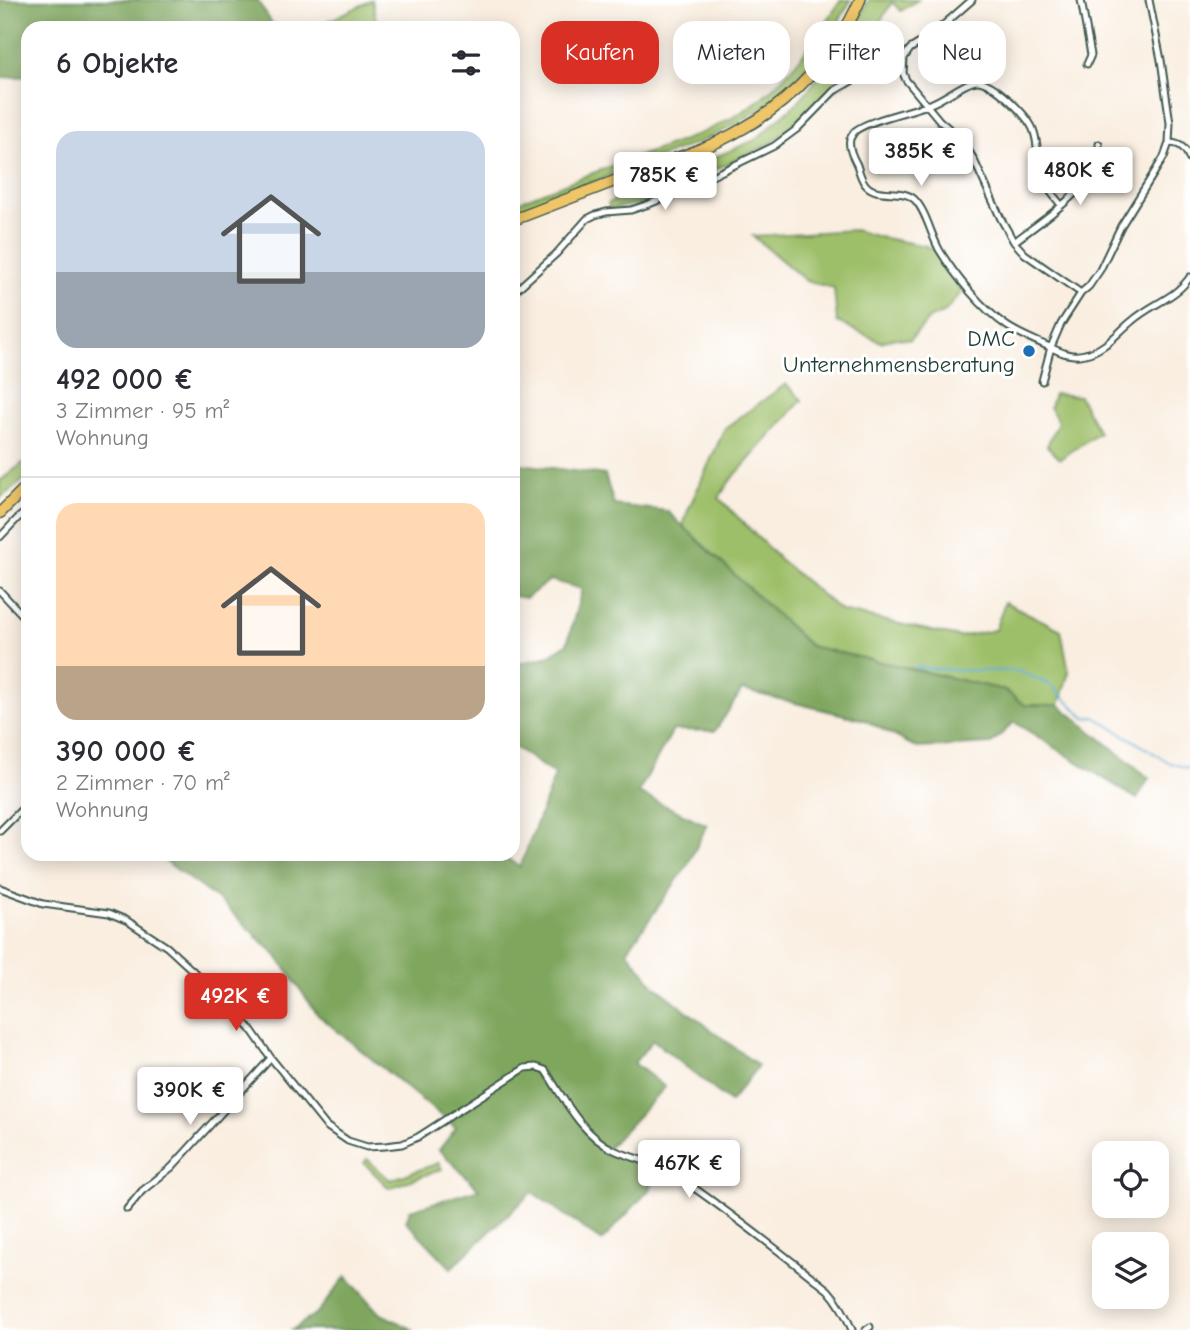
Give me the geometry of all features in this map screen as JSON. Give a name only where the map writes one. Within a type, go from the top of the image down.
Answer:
[{"type":"highway","points":[[520,217],[694,152],[743,129],[779,104],[804,81],[839,38],[860,0]]},
{"type":"highway","points":[[0,513],[21,492]]},
{"type":"street","points":[[904,58],[910,48],[932,35],[972,0]]},
{"type":"street","points":[[1081,0],[1091,55],[1087,64]]},
{"type":"street","points":[[1042,381],[1051,347],[1061,324],[1100,270],[1121,226],[1164,157],[1169,143],[1170,123],[1149,0]]},
{"type":"street","points":[[904,75],[940,121],[961,139],[1014,242],[1025,254],[1081,293]]},
{"type":"street","points":[[1061,205],[1044,180],[1036,138],[1030,123],[989,84],[979,80],[927,106],[867,124],[850,137],[850,145],[865,183],[878,192],[898,193],[913,198],[920,206],[943,255],[990,312],[1009,327],[1065,354],[1082,355],[1100,348],[1147,308],[1173,295],[1190,277]]},
{"type":"street","points":[[520,287],[556,254],[587,219],[606,212],[631,210],[649,204],[774,146],[797,129],[834,92],[848,84]]},
{"type":"street","points":[[1169,143],[1177,143],[1184,148],[1190,160]]},
{"type":"street","points":[[1014,242],[1077,193],[1093,170],[1099,144]]},
{"type":"street","points":[[0,537],[21,516]]},
{"type":"street","points":[[0,591],[21,614]]},
{"type":"street","points":[[0,831],[21,810]]},
{"type":"street","points":[[0,888],[43,904],[109,914],[126,920],[167,947],[250,1028],[326,1126],[348,1141],[367,1147],[402,1144],[525,1068],[545,1070],[578,1120],[603,1144],[670,1171],[707,1198],[828,1290],[836,1298],[852,1330]]},
{"type":"street","points":[[127,1209],[142,1191],[172,1167],[271,1058]]},
{"type":"green space","points":[[0,0],[257,0],[270,21],[21,21],[21,76],[0,78]]},
{"type":"green space","points":[[372,0],[376,20],[328,21]]},
{"type":"green space","points":[[841,0],[851,0],[839,21],[826,21]]},
{"type":"green space","points":[[869,0],[918,0],[901,11],[892,2],[881,21],[857,21]]},
{"type":"green space","points":[[804,52],[804,68],[790,84],[791,68]]},
{"type":"green space","points":[[776,84],[790,84],[751,115],[715,135],[520,209],[520,201],[694,136],[726,121]]},
{"type":"green space","points":[[813,84],[843,84],[770,144],[643,203],[610,209],[608,203],[755,140],[798,102]]},
{"type":"green space","points":[[854,230],[926,246],[936,251],[965,288],[944,313],[930,318],[910,340],[895,338],[881,342],[837,322],[834,288],[806,281],[753,236]]},
{"type":"green space","points":[[786,384],[802,400],[729,482],[719,498],[779,559],[841,611],[959,637],[995,630],[1005,602],[1061,630],[1069,672],[1059,705],[1024,705],[1004,690],[810,646],[683,526],[725,428]]},
{"type":"green space","points":[[1054,394],[1079,396],[1099,432],[1060,459],[1047,446],[1058,422],[1050,407]]},
{"type":"green space","points":[[21,464],[21,482],[0,498],[0,481]]},
{"type":"green space","points":[[520,464],[605,475],[614,505],[667,511],[810,646],[1004,690],[1025,705],[1059,705],[1149,778],[1137,799],[1014,722],[991,744],[917,748],[865,720],[742,690],[715,731],[673,730],[638,793],[707,825],[687,866],[627,951],[655,986],[758,1066],[730,1102],[653,1040],[634,1063],[665,1087],[605,1151],[657,1172],[650,1189],[602,1241],[532,1192],[451,1268],[406,1221],[410,1210],[479,1189],[439,1150],[456,1128],[318,1015],[276,955],[222,903],[165,861],[511,861],[520,867],[555,775],[520,751],[520,663],[546,657],[567,644],[582,589],[550,580],[526,598],[520,597]]},
{"type":"green space","points":[[367,1159],[390,1180],[439,1163],[442,1169],[389,1188],[364,1163]]},
{"type":"green space","points":[[346,1276],[379,1313],[414,1330],[292,1330],[318,1312]]},
{"type":"waterway","points":[[915,667],[1019,671],[1052,686],[1085,718],[1095,717],[1170,763],[1190,769]]},
{"type":"place","name":"DMC Unternehmensberatung","points":[[1029,351]]}]
